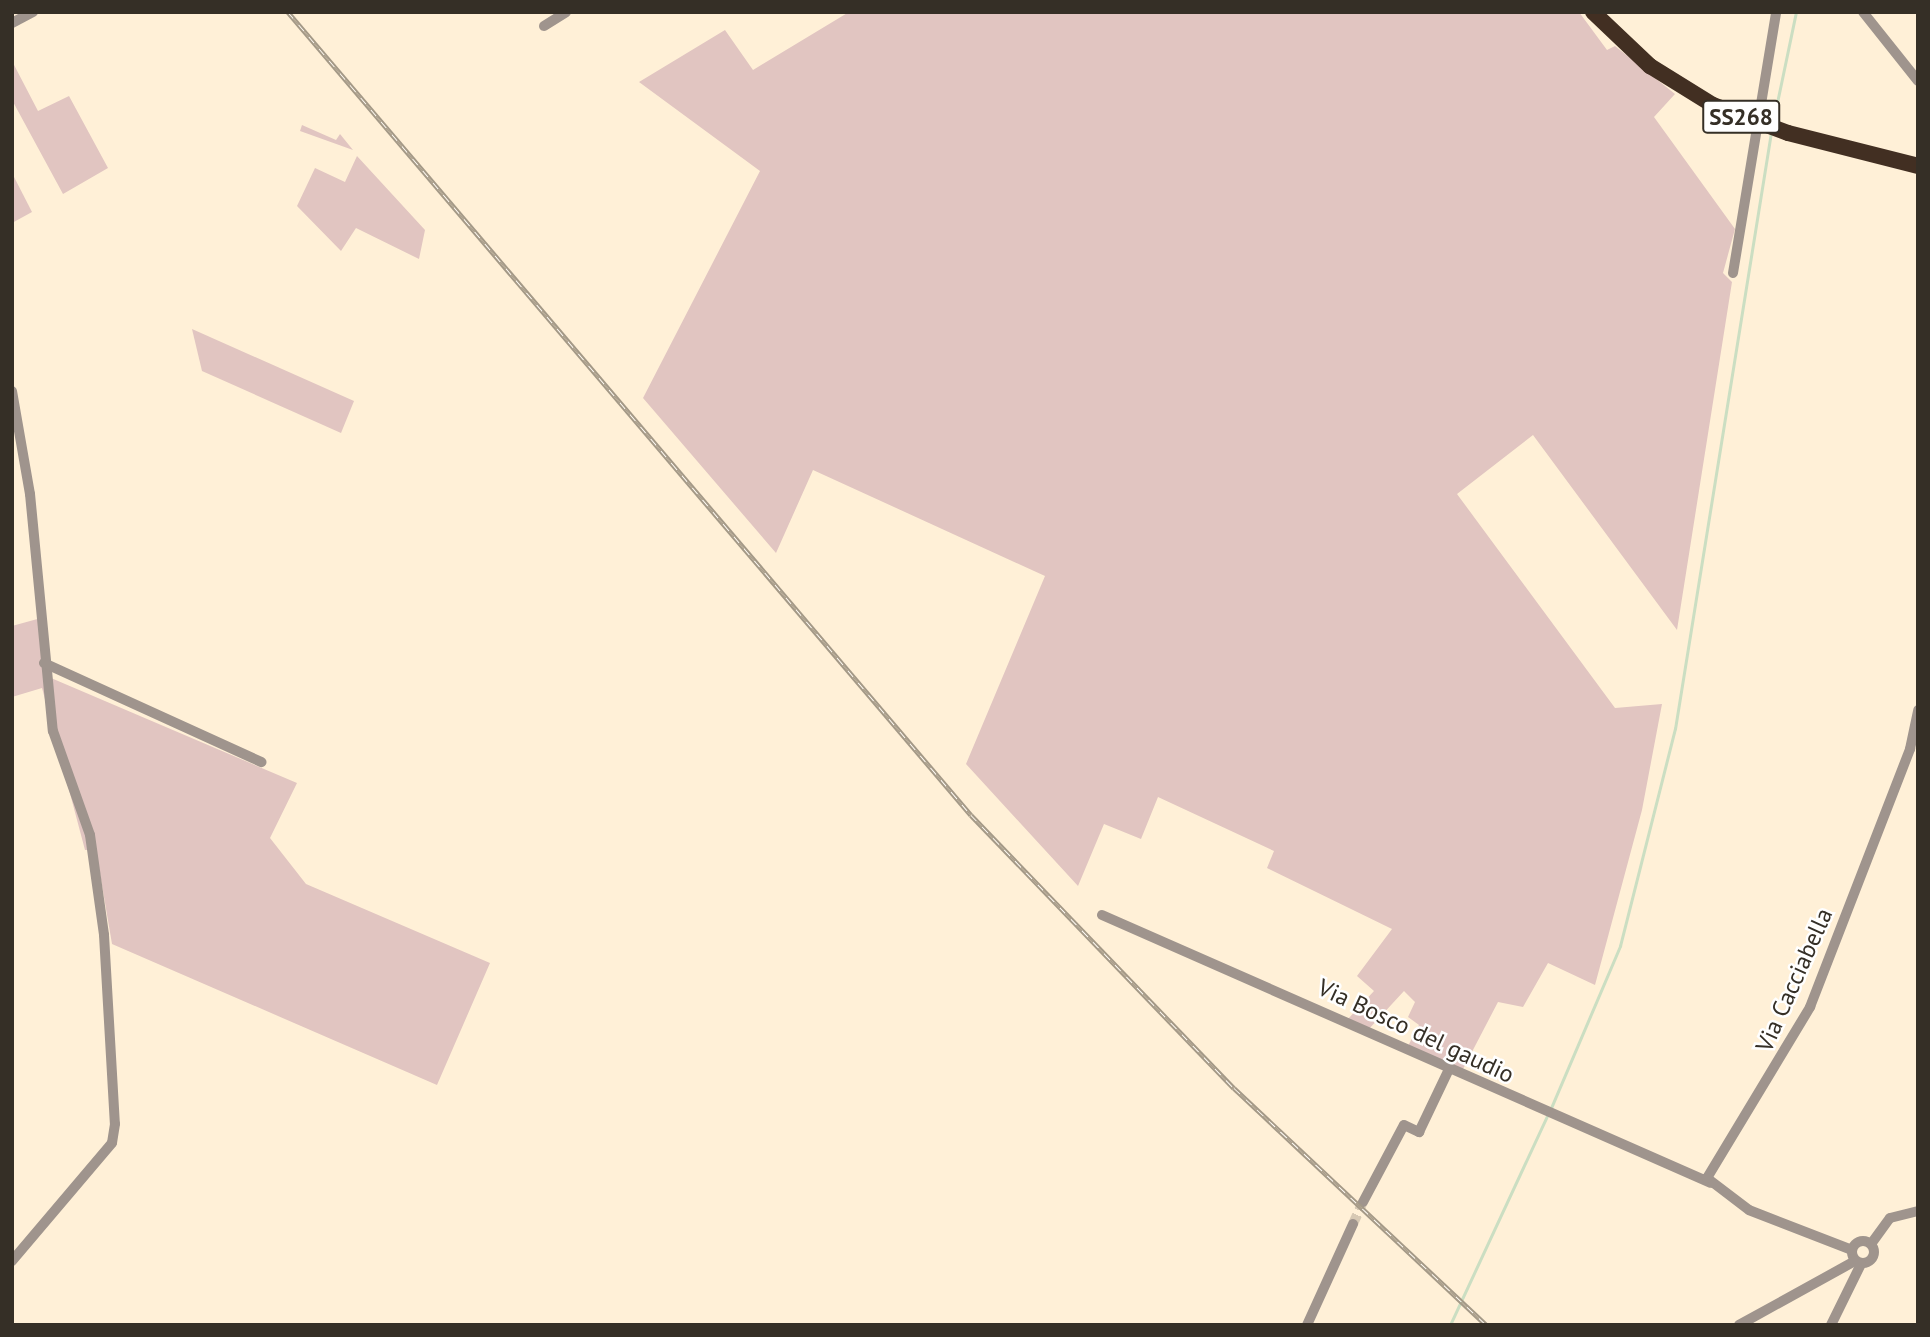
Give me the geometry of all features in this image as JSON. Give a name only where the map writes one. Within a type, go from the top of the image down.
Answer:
[{"type":"highway","name":"SS268","points":[[1593,12],[1650,66],[1713,105],[1788,134],[1918,166]]},
{"type":"street","points":[[12,23],[33,12]]},
{"type":"street","points":[[544,26],[566,12]]},
{"type":"street","points":[[1733,273],[1776,12]]},
{"type":"street","points":[[1863,12],[1918,81]]},
{"type":"street","points":[[12,391],[24,446],[52,731],[90,835],[106,951],[115,1135],[12,1261]]},
{"type":"street","points":[[12,450],[24,446]]},
{"type":"street","points":[[44,663],[261,762]]},
{"type":"street","name":"Via Cacciabella","points":[[1713,1184],[1710,1164],[1770,1083],[1810,1007],[1910,749],[1918,710]]},
{"type":"street","name":"Via Bosco del gaudio","points":[[1102,915],[1713,1184]]},
{"type":"street","points":[[1363,1202],[1404,1125],[1419,1132],[1449,1069]]},
{"type":"street","points":[[1713,1184],[1749,1210],[1856,1258]]},
{"type":"street","points":[[1871,1244],[1890,1218],[1918,1211]]},
{"type":"street","points":[[1307,1325],[1353,1224]]},
{"type":"street","points":[[1832,1325],[1856,1258],[1858,1242],[1871,1244]]},
{"type":"street","points":[[1739,1325],[1856,1258],[1874,1256],[1871,1244]]},
{"type":"shaded area","points":[[849,12],[1579,12],[1607,50],[1615,46],[1675,94],[1654,117],[1735,229],[1723,273],[1732,282],[1677,630],[1533,435],[1457,494],[1615,708],[1662,704],[1642,810],[1595,985],[1548,963],[1523,1007],[1498,1002],[1462,1071],[1408,1046],[1419,1025],[1408,1017],[1415,1002],[1404,991],[1368,1030],[1347,1020],[1374,991],[1357,976],[1392,929],[1267,868],[1274,851],[1158,797],[1141,839],[1104,824],[1078,886],[966,764],[1045,576],[813,470],[776,553],[643,398],[760,171],[639,82],[725,30],[753,70]]},
{"type":"shaded area","points":[[12,61],[38,111],[69,96],[108,168],[63,194],[12,100]]},
{"type":"shaded area","points":[[302,125],[336,140],[340,134],[353,150],[300,131]]},
{"type":"shaded area","points":[[357,156],[425,230],[419,259],[356,228],[341,251],[297,206],[315,168],[345,182]]},
{"type":"shaded area","points":[[12,173],[32,212],[12,223]]},
{"type":"shaded area","points":[[192,329],[354,401],[341,433],[202,371]]},
{"type":"shaded area","points":[[41,618],[44,675],[297,783],[270,838],[306,884],[490,963],[437,1085],[112,944],[96,850],[85,850],[42,688],[12,697],[12,626]]},
{"type":"waterway","points":[[1773,122],[1796,12]]},
{"type":"waterway","points":[[1551,1108],[1620,946],[1675,729],[1771,132]]},
{"type":"waterway","points":[[1450,1325],[1548,1114]]},
{"type":"tunnel","points":[[1353,1224],[1363,1202]]},
{"type":"railway","points":[[288,12],[971,815],[1234,1088],[1486,1325]]}]
